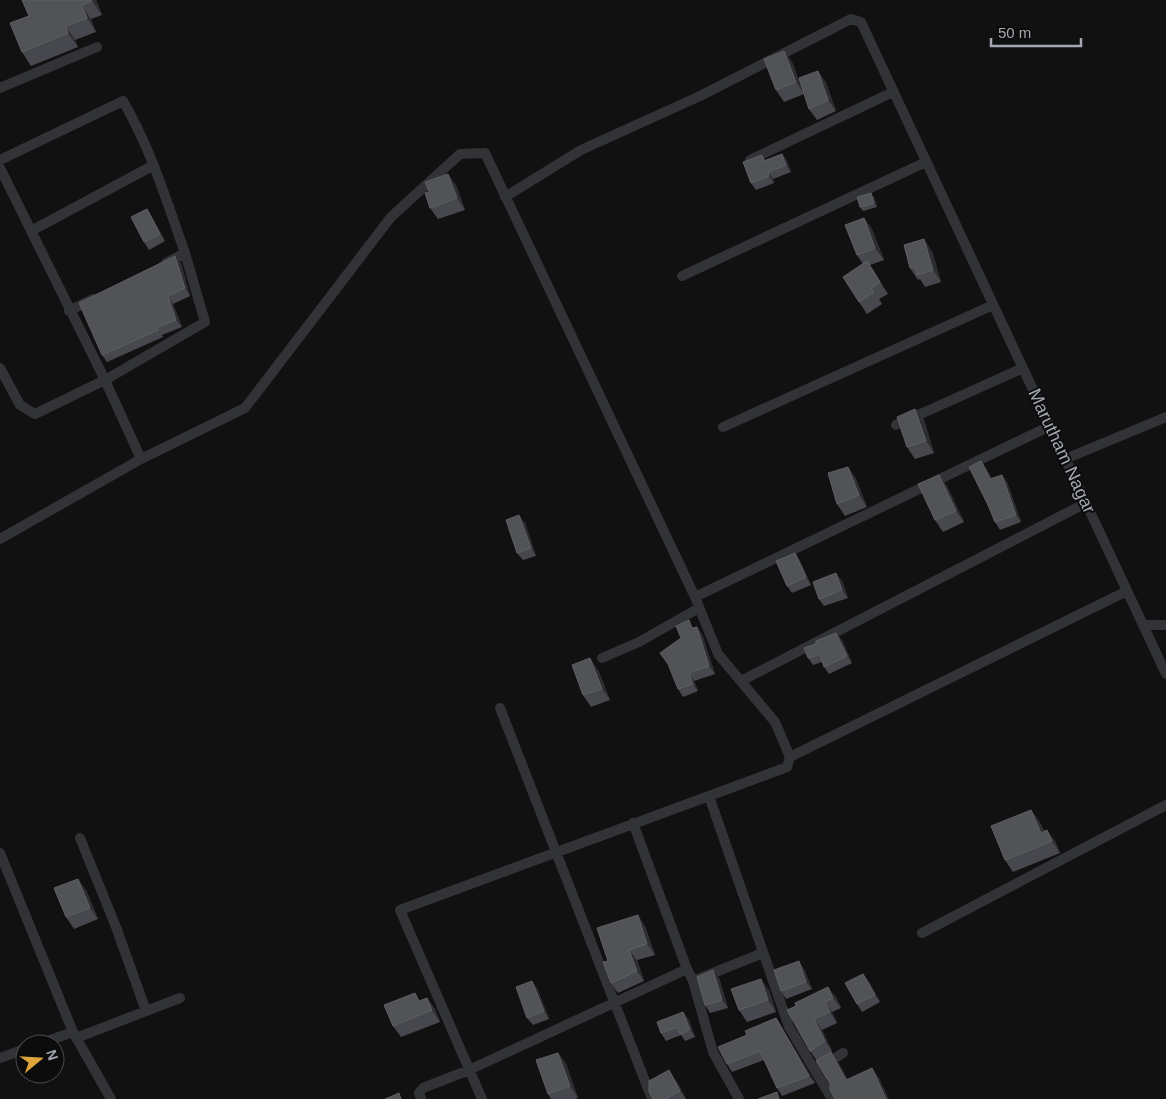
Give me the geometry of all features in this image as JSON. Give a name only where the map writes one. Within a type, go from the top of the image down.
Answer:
[{"type":"street","name":"Marutham Nagar","points":[[505,197],[582,150],[700,96],[851,19],[861,22],[1127,591],[1165,668]]},
{"type":"street","points":[[0,88],[97,47]]},
{"type":"street","points":[[750,160],[893,92]]},
{"type":"street","points":[[0,160],[124,102],[135,121],[154,165],[186,253],[205,322],[105,380],[35,414],[20,405],[0,368]]},
{"type":"street","points":[[0,539],[141,459],[245,408],[391,217],[460,154],[485,153],[695,597],[718,654],[775,722],[790,756],[786,767],[400,910],[482,1099]]},
{"type":"street","points":[[682,276],[926,162]]},
{"type":"street","points":[[31,231],[154,165]]},
{"type":"street","points":[[0,168],[69,311],[105,380],[141,459]]},
{"type":"street","points":[[159,267],[186,253]]},
{"type":"street","points":[[69,311],[105,294]]},
{"type":"street","points":[[723,427],[993,305]]},
{"type":"street","points":[[896,425],[1023,368]]},
{"type":"street","points":[[1065,459],[1166,418]]},
{"type":"street","points":[[695,597],[1050,426]]},
{"type":"street","points":[[741,681],[1086,503]]},
{"type":"street","points":[[790,756],[1127,591]]},
{"type":"street","points":[[602,658],[640,642],[699,608]]},
{"type":"street","points":[[1143,625],[1166,626]]},
{"type":"street","points":[[500,708],[652,1099]]},
{"type":"street","points":[[709,796],[789,1027],[832,1099]]},
{"type":"street","points":[[922,933],[1166,806]]},
{"type":"street","points":[[633,823],[686,969],[693,980],[714,1052],[740,1099]]},
{"type":"street","points":[[80,838],[116,927],[146,1011]]},
{"type":"street","points":[[0,853],[74,1035],[110,1099]]},
{"type":"street","points":[[693,980],[764,953]]},
{"type":"street","points":[[421,1099],[419,1093],[422,1088],[469,1070],[686,969]]},
{"type":"street","points":[[65,1037],[180,998]]},
{"type":"street","points":[[814,1071],[844,1052]]},
{"type":"street","points":[[0,1058],[15,1053]]},
{"type":"building","points":[[22,0],[92,1],[82,5],[87,18],[66,26],[68,33],[22,52],[10,23],[29,16]]},
{"type":"building","points":[[784,51],[796,82],[776,90],[764,59]]},
{"type":"building","points":[[818,71],[828,100],[809,109],[799,78]]},
{"type":"building","points":[[782,154],[786,165],[768,172],[769,176],[751,183],[743,162],[762,155],[764,161]]},
{"type":"building","points":[[448,174],[457,198],[430,208],[425,193],[429,192],[425,182]]},
{"type":"building","points":[[871,193],[874,203],[860,207],[857,197]]},
{"type":"building","points":[[147,209],[160,234],[144,242],[131,217]]},
{"type":"building","points":[[864,218],[875,248],[857,255],[845,225]]},
{"type":"building","points":[[924,239],[933,270],[917,275],[915,267],[910,268],[904,245]]},
{"type":"building","points":[[175,256],[185,288],[168,296],[176,320],[157,327],[158,330],[102,355],[79,303]]},
{"type":"building","points":[[867,261],[880,282],[871,288],[874,292],[859,302],[843,277]]},
{"type":"building","points":[[915,409],[926,441],[907,447],[897,417]]},
{"type":"building","points":[[981,461],[990,479],[1002,475],[1016,515],[995,522],[969,467]]},
{"type":"building","points":[[848,467],[859,495],[837,504],[828,473]]},
{"type":"building","points":[[939,475],[956,511],[935,520],[918,484]]},
{"type":"building","points":[[519,515],[531,548],[517,553],[506,520]]},
{"type":"building","points":[[795,553],[806,577],[787,586],[776,561]]},
{"type":"building","points":[[836,573],[842,590],[819,599],[813,582]]},
{"type":"building","points":[[689,620],[692,628],[697,627],[709,666],[689,673],[693,684],[678,689],[668,664],[660,653],[681,638],[676,626]]},
{"type":"building","points":[[836,633],[847,656],[824,667],[820,654],[808,658],[804,648]]},
{"type":"building","points":[[590,658],[602,689],[583,695],[572,665]]},
{"type":"building","points":[[1031,810],[1041,833],[1047,830],[1052,841],[1005,860],[991,826]]},
{"type":"building","points":[[78,879],[90,908],[66,917],[54,888]]},
{"type":"building","points":[[638,915],[647,944],[629,950],[637,971],[611,983],[603,962],[608,961],[597,928]]},
{"type":"building","points":[[799,961],[806,982],[781,991],[774,970]]},
{"type":"building","points":[[713,970],[722,1000],[705,1005],[697,977]]},
{"type":"building","points":[[863,974],[875,995],[857,1004],[845,983]]},
{"type":"building","points":[[761,979],[768,1000],[739,1010],[731,989]]},
{"type":"building","points":[[532,981],[544,1011],[527,1018],[516,987]]},
{"type":"building","points":[[828,987],[833,998],[825,1002],[830,1012],[814,1019],[825,1041],[810,1051],[787,1010],[796,1006],[795,1003]]},
{"type":"building","points":[[415,993],[419,1001],[427,998],[432,1010],[393,1026],[384,1005]]},
{"type":"building","points":[[683,1012],[690,1030],[680,1034],[677,1027],[661,1033],[657,1022]]},
{"type":"building","points":[[776,1018],[809,1076],[777,1088],[760,1051],[727,1064],[718,1047],[747,1035],[745,1031]]},
{"type":"building","points":[[831,1052],[846,1080],[872,1068],[886,1099],[835,1099],[830,1090],[830,1084],[816,1061]]},
{"type":"building","points":[[558,1053],[570,1086],[548,1094],[536,1060]]},
{"type":"building","points":[[669,1070],[680,1091],[665,1099],[653,1099],[649,1092],[649,1081]]},
{"type":"building","points":[[777,1092],[779,1099],[758,1099]]},
{"type":"building","points":[[399,1093],[401,1099],[385,1099]]}]
